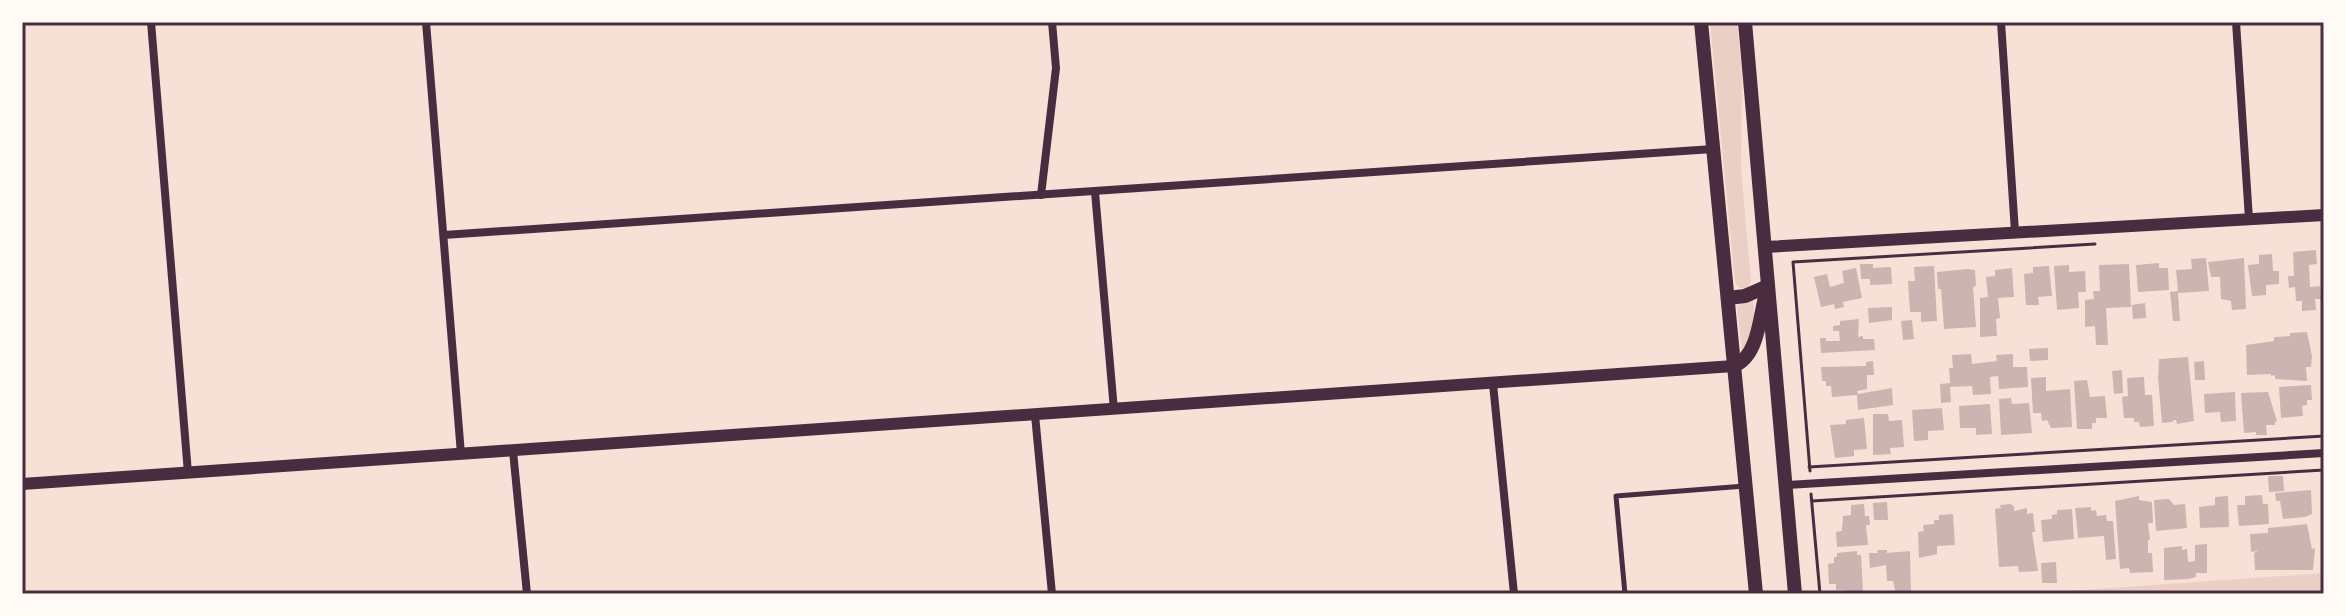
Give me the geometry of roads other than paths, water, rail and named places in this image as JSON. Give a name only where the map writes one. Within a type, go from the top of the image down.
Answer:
[{"type":"main road","points":[[1701,22],[1756,594]]},
{"type":"main road","points":[[1745,22],[1795,594]]},
{"type":"main road","points":[[1728,298],[1745,296],[1768,286]]},
{"type":"main road","points":[[1734,366],[1745,359],[1752,346],[1768,286]]},
{"type":"street","points":[[151,22],[188,473]]},
{"type":"street","points":[[426,22],[461,454]]},
{"type":"street","points":[[1041,195],[1056,68],[1052,22]]},
{"type":"street","points":[[2001,22],[2015,232]]},
{"type":"street","points":[[2236,22],[2249,219]]},
{"type":"street","points":[[444,235],[1713,149]]},
{"type":"street","points":[[1095,192],[1114,410]]},
{"type":"street","points":[[1765,247],[2324,215]]},
{"type":"street","points":[[22,484],[1734,366]]},
{"type":"street","points":[[1493,384],[1514,594]]},
{"type":"street","points":[[1035,415],[1052,594]]},
{"type":"street","points":[[513,451],[527,594]]},
{"type":"street","points":[[1787,485],[2324,453]]},
{"type":"lane","points":[[1625,594],[1616,496],[1746,486]]}]
